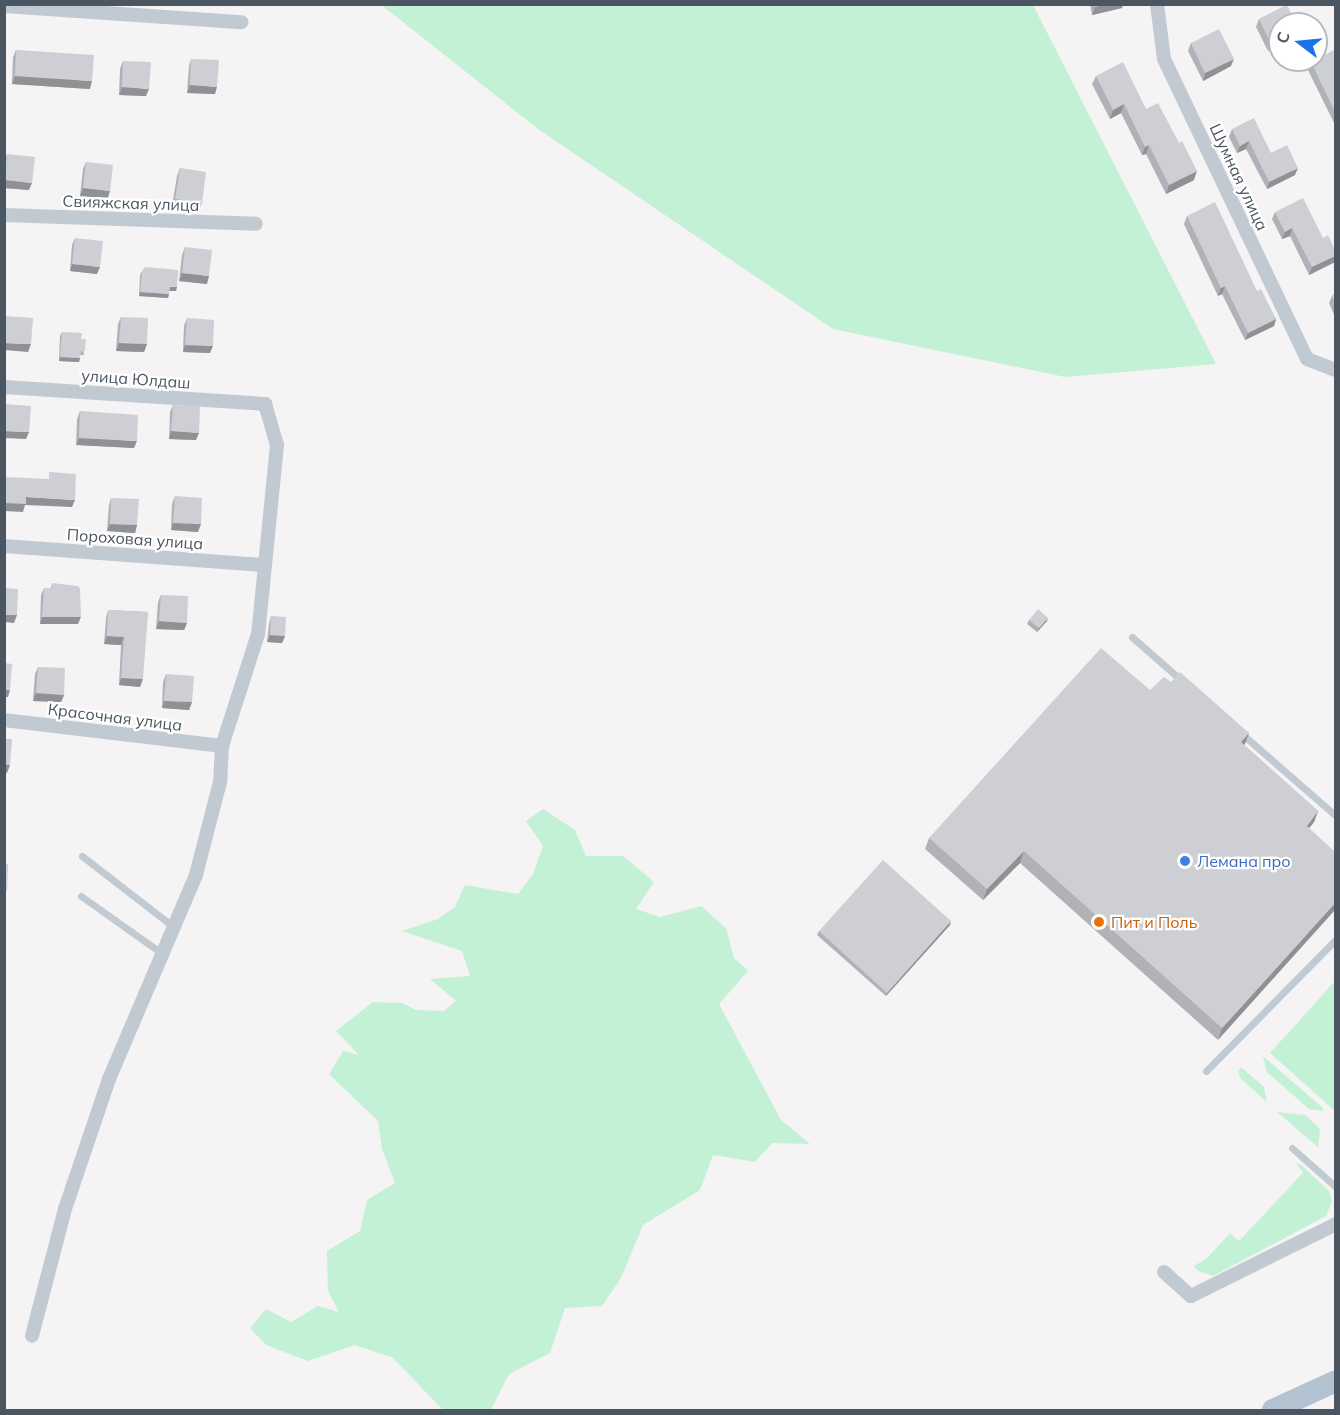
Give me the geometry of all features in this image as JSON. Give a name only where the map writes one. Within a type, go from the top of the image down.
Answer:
[{"type":"main road","points":[[1273,1410],[1335,1381]]},
{"type":"street","name":"Шумная улица","points":[[1157,4],[1164,58],[1307,359],[1335,370]]},
{"type":"street","points":[[4,6],[241,22]]},
{"type":"street","name":"Свияжская улица","points":[[4,215],[256,225]]},
{"type":"street","name":"улица Юлдаш","points":[[4,387],[265,404],[277,445],[263,565]]},
{"type":"street","name":"Пороховая улица","points":[[4,546],[263,565]]},
{"type":"street","points":[[32,1336],[65,1209],[109,1079],[196,875],[220,782],[222,746],[258,633],[263,565]]},
{"type":"street","name":"Красочная улица","points":[[4,720],[222,746]]},
{"type":"street","points":[[1164,1272],[1191,1296],[1335,1224]]},
{"type":"lane","points":[[1132,638],[1185,684]]},
{"type":"lane","points":[[1238,730],[1335,816]]},
{"type":"lane","points":[[82,856],[174,927]]},
{"type":"lane","points":[[81,896],[163,954]]},
{"type":"lane","points":[[1206,1071],[1335,939]]},
{"type":"lane","points":[[1292,1148],[1335,1187]]},
{"type":"green space","points":[[384,5],[1033,5],[1216,364],[1065,377],[833,329],[538,129]]},
{"type":"green space","points":[[543,809],[575,830],[586,856],[623,856],[654,882],[636,909],[660,917],[701,906],[726,928],[734,958],[748,971],[719,1004],[781,1120],[810,1144],[772,1143],[755,1162],[713,1155],[700,1190],[643,1225],[621,1278],[602,1306],[565,1308],[550,1353],[509,1374],[491,1410],[443,1410],[393,1358],[355,1345],[308,1361],[266,1345],[250,1328],[266,1309],[291,1322],[318,1306],[339,1312],[328,1291],[327,1251],[360,1231],[367,1200],[395,1183],[382,1149],[378,1121],[329,1074],[343,1051],[359,1055],[336,1031],[373,1002],[402,1003],[416,1010],[444,1011],[456,1001],[430,979],[470,976],[462,951],[402,931],[438,919],[455,907],[465,885],[518,894],[533,874],[543,846],[526,821]]},
{"type":"green space","points":[[1335,981],[1335,1111],[1270,1053]]},
{"type":"green space","points":[[1263,1056],[1323,1108],[1323,1111],[1309,1109],[1267,1072]]},
{"type":"green space","points":[[1241,1067],[1264,1087],[1267,1102],[1241,1079],[1238,1072]]},
{"type":"green space","points":[[1277,1112],[1305,1115],[1320,1129],[1318,1147]]},
{"type":"green space","points":[[1296,1163],[1329,1191],[1332,1202],[1326,1216],[1213,1276],[1198,1271],[1194,1266],[1206,1259],[1230,1233],[1239,1241],[1303,1173]]},
{"type":"building","points":[[1287,5],[1290,12],[1273,12]]},
{"type":"building","points":[[1268,14],[1268,38],[1259,19]]},
{"type":"building","points":[[1219,29],[1234,59],[1205,73],[1191,43]]},
{"type":"building","points":[[16,50],[94,55],[92,81],[15,76]]},
{"type":"building","points":[[1335,50],[1335,112],[1316,72],[1328,72],[1328,54]]},
{"type":"building","points":[[191,59],[219,60],[217,87],[190,85]]},
{"type":"building","points":[[123,61],[151,62],[149,89],[122,87]]},
{"type":"building","points":[[1123,62],[1146,109],[1158,103],[1179,143],[1182,141],[1197,171],[1169,185],[1149,145],[1145,147],[1124,104],[1113,110],[1096,76]]},
{"type":"building","points":[[1254,118],[1271,153],[1287,145],[1298,168],[1269,182],[1249,141],[1240,146],[1232,129]]},
{"type":"building","points":[[7,154],[35,157],[32,183],[5,180]]},
{"type":"building","points":[[86,162],[113,165],[110,191],[83,188]]},
{"type":"building","points":[[180,168],[206,172],[202,203],[175,199]]},
{"type":"building","points":[[1303,198],[1323,238],[1328,235],[1335,250],[1335,256],[1312,267],[1292,228],[1285,232],[1275,212]]},
{"type":"building","points":[[1215,202],[1257,291],[1261,289],[1276,319],[1248,333],[1225,286],[1221,288],[1187,216]]},
{"type":"building","points":[[75,238],[103,241],[100,267],[72,264]]},
{"type":"building","points":[[185,247],[212,250],[209,276],[182,273]]},
{"type":"building","points":[[145,267],[178,270],[177,287],[170,287],[169,294],[140,292],[142,271]]},
{"type":"building","points":[[5,316],[33,318],[31,344],[4,343]]},
{"type":"building","points":[[121,317],[148,318],[147,344],[119,343]]},
{"type":"building","points":[[187,318],[214,320],[213,346],[185,345]]},
{"type":"building","points":[[62,332],[82,333],[81,339],[86,339],[85,351],[81,351],[80,358],[60,357]]},
{"type":"building","points":[[4,404],[31,406],[29,432],[4,431]]},
{"type":"building","points":[[173,405],[200,406],[199,433],[171,431]]},
{"type":"building","points":[[80,411],[138,415],[137,441],[79,438]]},
{"type":"building","points":[[49,472],[76,474],[75,500],[26,497],[26,504],[4,503],[4,477],[49,479]]},
{"type":"building","points":[[175,496],[202,498],[201,524],[173,523]]},
{"type":"building","points":[[111,498],[139,499],[137,525],[110,524]]},
{"type":"building","points":[[52,583],[78,586],[81,617],[42,617],[44,588],[52,588]]},
{"type":"building","points":[[4,588],[18,589],[17,615],[4,615]]},
{"type":"building","points":[[161,595],[188,596],[187,623],[159,621]]},
{"type":"building","points":[[1038,609],[1048,618],[1039,628],[1029,620]]},
{"type":"building","points":[[108,610],[148,612],[143,679],[121,678],[124,637],[107,636]]},
{"type":"building","points":[[271,616],[286,617],[285,636],[270,635]]},
{"type":"building","points":[[1101,648],[1150,690],[1164,677],[1171,682],[1180,672],[1249,733],[1241,742],[1318,811],[1307,826],[1335,852],[1335,903],[1222,1028],[1024,851],[987,889],[929,838]]},
{"type":"building","points":[[4,663],[12,664],[10,690],[4,690]]},
{"type":"building","points":[[38,667],[65,668],[64,695],[36,693]]},
{"type":"building","points":[[166,674],[194,676],[192,702],[164,701]]},
{"type":"building","points":[[4,739],[12,739],[10,765],[4,765]]},
{"type":"building","points":[[883,860],[951,921],[887,993],[819,931]]},
{"type":"building","points":[[4,864],[8,864],[7,891],[4,891]]},
{"type":"place","name":"Лемана про","points":[[1185,861]]},
{"type":"place","name":"Пит и Поль","points":[[1099,922]]}]
